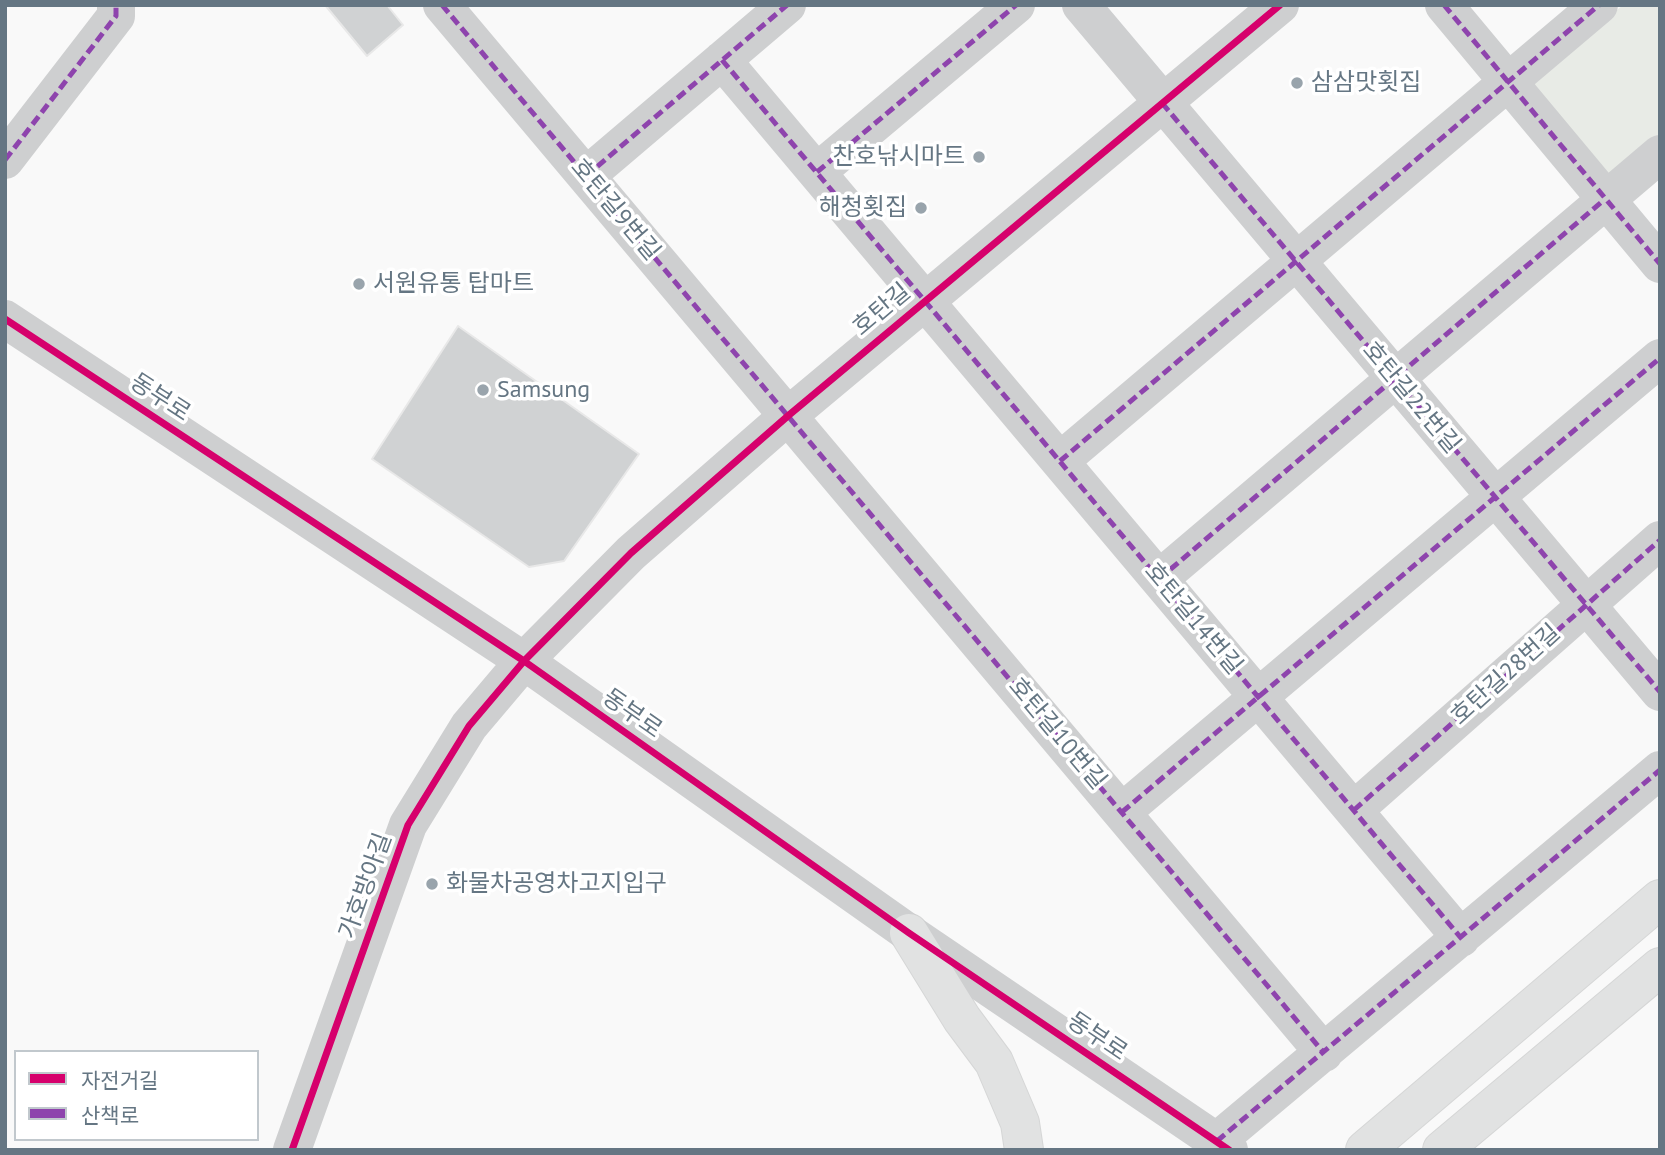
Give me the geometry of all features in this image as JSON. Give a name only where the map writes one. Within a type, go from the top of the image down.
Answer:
[{"type":"highway","points":[[1371,1145],[1660,898]]},
{"type":"highway","points":[[909,933],[961,1019],[995,1062],[1020,1123],[1024,1150]]},
{"type":"highway","points":[[1442,1150],[1660,967]]},
{"type":"street","points":[[5,160],[116,16],[116,5]]},
{"type":"street","name":"호탄길9번길","points":[[442,5],[789,415]]},
{"type":"street","points":[[586,176],[787,5]]},
{"type":"street","points":[[817,172],[1017,5]]},
{"type":"street","name":"호탄길22번길","points":[[1081,5],[1660,692]]},
{"type":"street","name":"호탄길","points":[[524,661],[631,552],[925,299],[1280,5]]},
{"type":"street","points":[[1444,5],[1660,264]]},
{"type":"street","points":[[1060,461],[1599,5]]},
{"type":"street","name":"호탄길14번길","points":[[722,60],[1461,938]]},
{"type":"street","points":[[1160,579],[1660,154]]},
{"type":"street","name":"동부로","points":[[5,319],[524,661],[909,933],[1223,1145]]},
{"type":"street","points":[[1122,812],[1660,358]]},
{"type":"street","name":"호탄길10번길","points":[[789,415],[1324,1053]]},
{"type":"street","name":"호탄길28번길","points":[[1354,810],[1660,540]]},
{"type":"street","name":"가호방아길","points":[[292,1150],[408,825],[469,726],[524,661]]},
{"type":"street","points":[[1223,1145],[1324,1053],[1660,770]]},
{"type":"shaded area","points":[[1623,5],[1660,5],[1660,136],[1606,181],[1526,86]]},
{"type":"building","points":[[325,5],[387,5],[403,25],[367,56]]},
{"type":"building","name":"Samsung","points":[[458,326],[639,454],[564,561],[529,567],[372,459]]},
{"type":"marked path","points":[[5,160],[116,16],[116,5]]},
{"type":"marked path","points":[[442,5],[1324,1053]]},
{"type":"marked path","points":[[586,176],[787,5]]},
{"type":"marked path","points":[[817,172],[1016,5]]},
{"type":"marked path","points":[[1444,5],[1660,264]]},
{"type":"marked path","points":[[1060,461],[1599,5]]},
{"type":"marked path","points":[[722,60],[1461,938]]},
{"type":"marked path","points":[[1162,103],[1660,692]]},
{"type":"marked path","points":[[1159,579],[1604,200]]},
{"type":"marked path","points":[[1122,812],[1660,358]]},
{"type":"marked path","points":[[1354,810],[1660,540]]},
{"type":"marked path","points":[[1217,1141],[1660,770]]},
{"type":"cycle path","points":[[292,1150],[408,825],[469,726],[524,661],[631,553],[789,415],[1280,5]]},
{"type":"cycle path","points":[[5,319],[524,661],[909,933],[1229,1150]]},
{"type":"place","name":"삼삼맛횟집","points":[[1297,83]]},
{"type":"place","name":"찬호낚시마트","points":[[979,157]]},
{"type":"place","name":"해청횟집","points":[[921,208]]},
{"type":"place","name":"서원유통 탑마트","points":[[359,284]]},
{"type":"place","name":"Samsung","points":[[483,390]]},
{"type":"place","name":"화물차공영차고지입구","points":[[432,884]]}]
